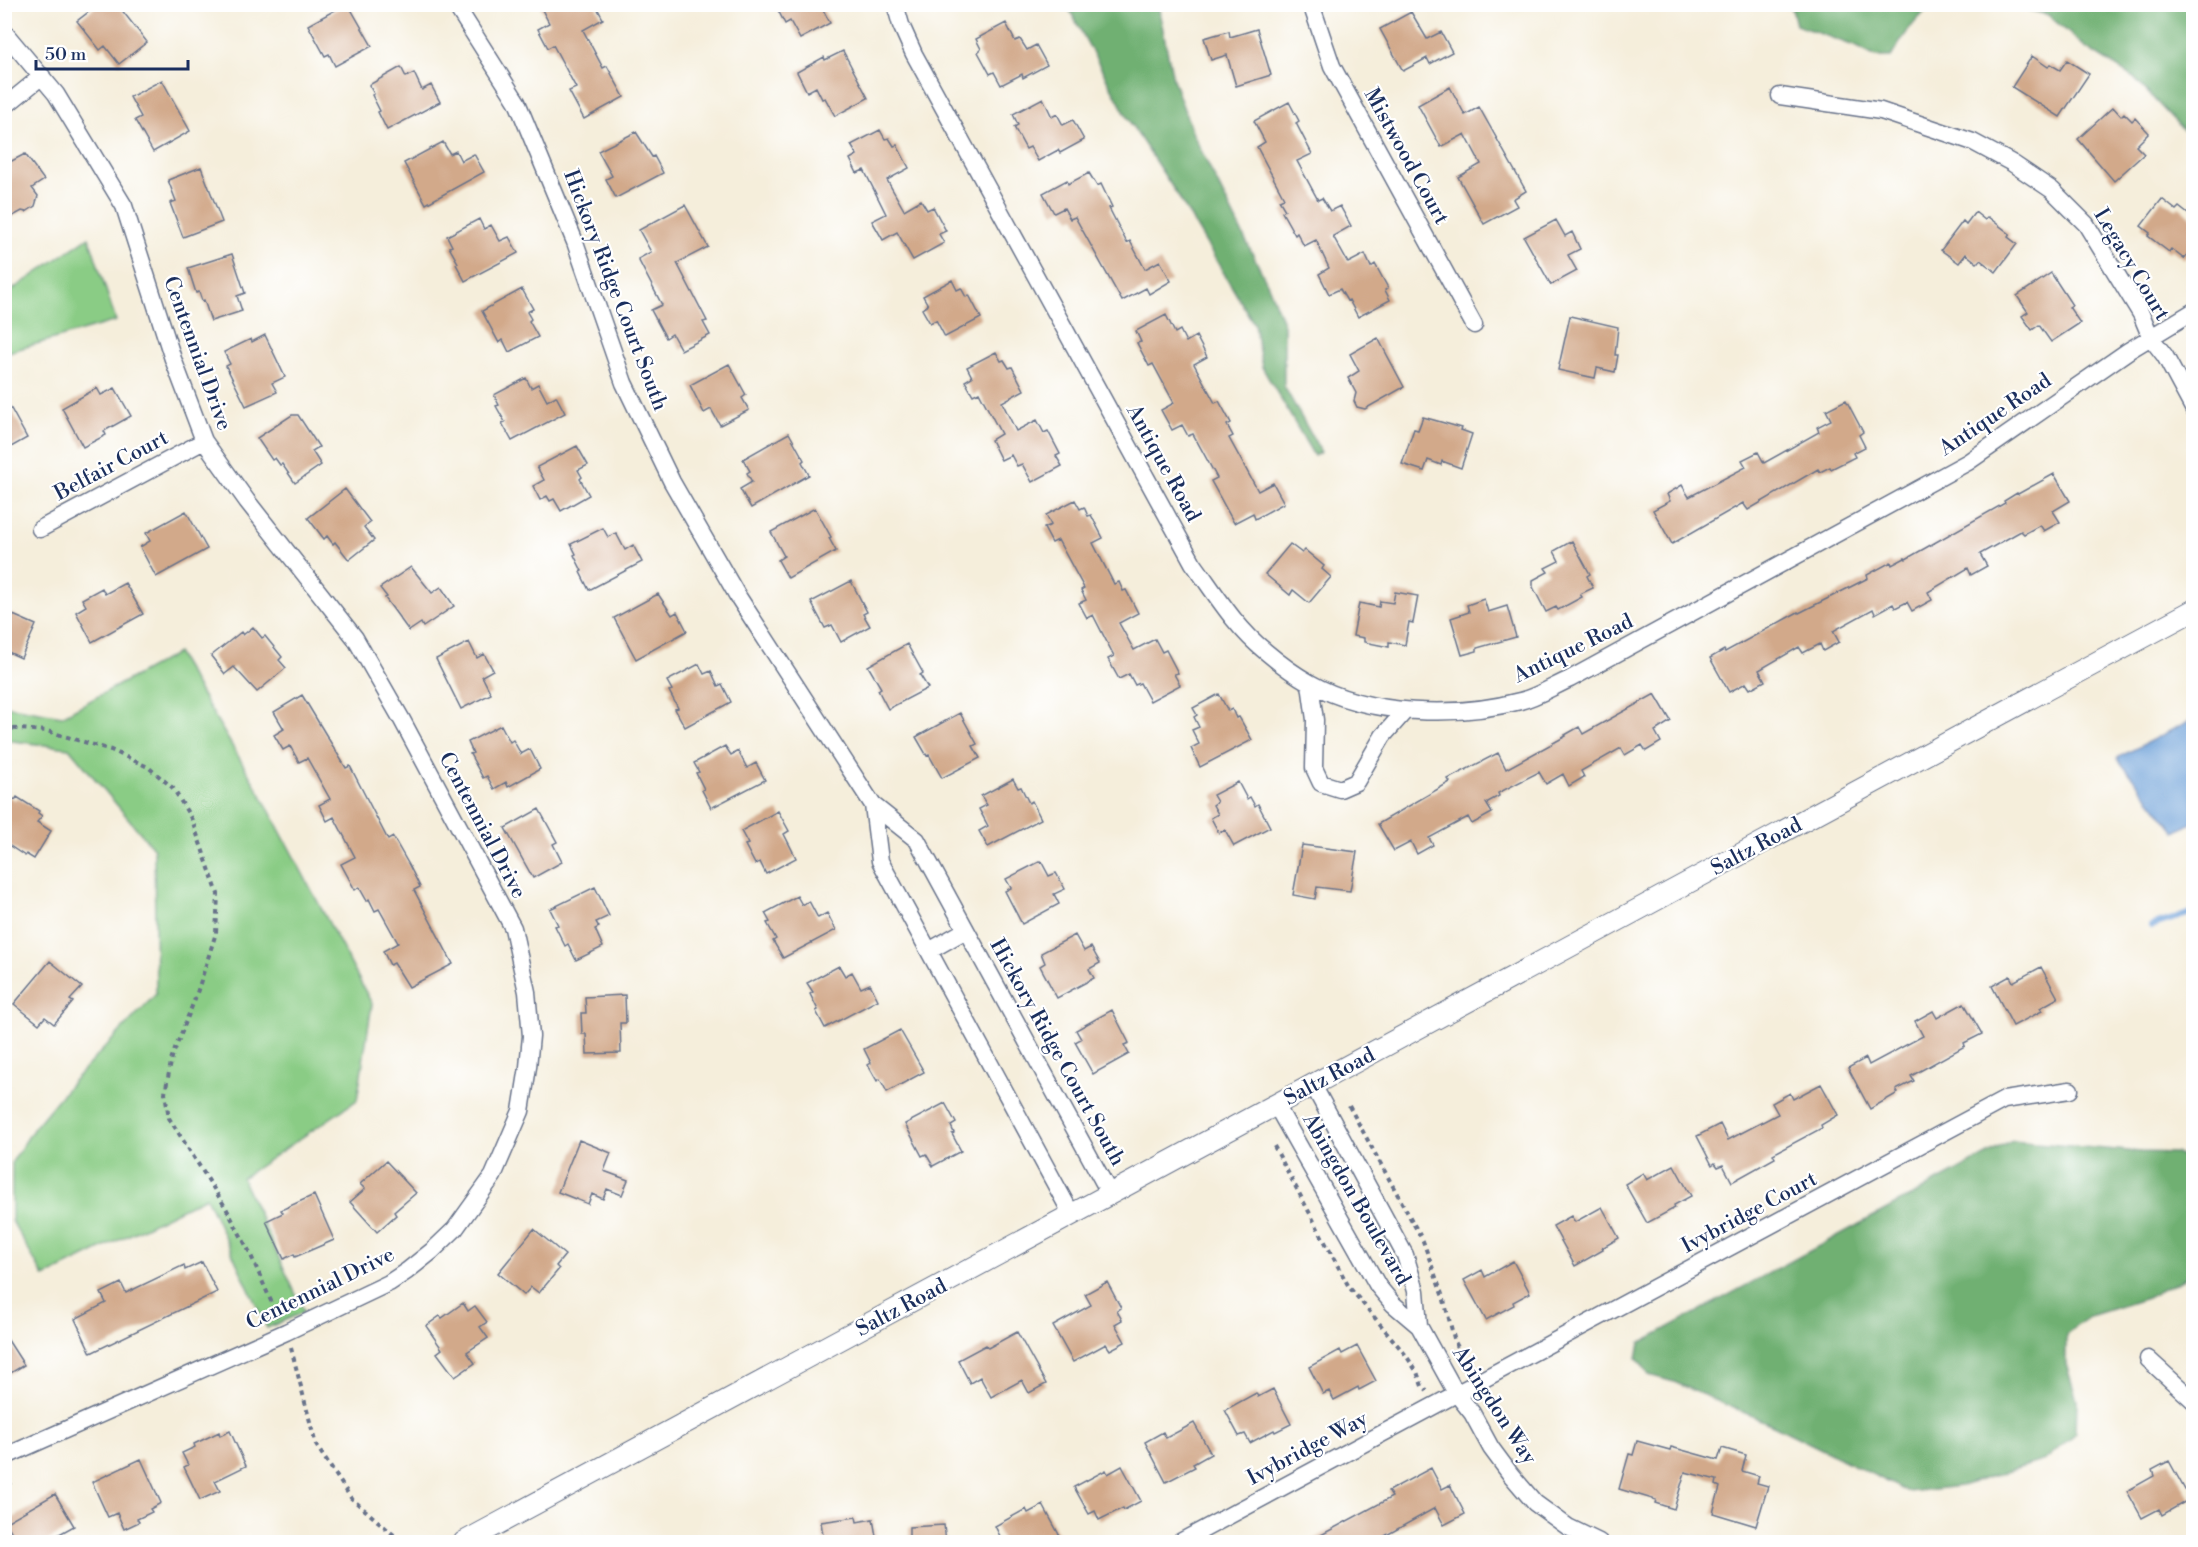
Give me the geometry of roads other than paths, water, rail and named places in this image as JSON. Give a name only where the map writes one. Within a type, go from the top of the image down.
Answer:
[{"type":"street","name":"Hickory Ridge Court South","points":[[455,4],[517,102],[575,242],[624,383],[672,482],[737,595],[873,804],[917,840],[1110,1194]]},
{"type":"street","name":"Antique Road","points":[[895,4],[901,25],[914,54],[1193,562],[1233,619],[1264,651],[1310,684],[1349,699],[1405,711],[1464,712],[1521,701],[1570,679],[1968,462],[2128,351],[2193,311]]},
{"type":"street","name":"Mistwood Court","points":[[1311,4],[1332,66],[1474,325]]},
{"type":"street","name":"Centennial Drive","points":[[4,32],[42,76],[80,132],[124,206],[172,359],[204,441],[355,638],[402,720],[513,928],[527,992],[531,1036],[520,1111],[493,1176],[454,1229],[408,1271],[389,1283],[286,1332],[4,1457]]},
{"type":"street","points":[[4,107],[42,76]]},
{"type":"street","name":"Legacy Court","points":[[1780,96],[1881,111],[1973,142],[2012,163],[2052,190],[2086,224],[2141,314],[2151,338],[2165,356],[2193,410]]},
{"type":"street","name":"Belfair Court","points":[[39,529],[204,441]]},
{"type":"street","name":"Saltz Road","points":[[467,1542],[2193,610]]},
{"type":"street","points":[[1310,684],[1315,720],[1314,768],[1321,783],[1340,789],[1356,782],[1383,736],[1405,711]]},
{"type":"street","name":"Hickory Ridge Court South","points":[[873,804],[880,861],[1072,1215]]},
{"type":"street","name":"Hickory Ridge Court South","points":[[929,951],[966,930]]},
{"type":"street","name":"Abingdon Boulevard","points":[[1313,1085],[1405,1255],[1416,1291],[1419,1326]]},
{"type":"street","name":"Ivybridge Court","points":[[1456,1393],[2004,1100],[2070,1089]]},
{"type":"street","name":"Abingdon Boulevard","points":[[1276,1105],[1378,1286],[1393,1304],[1419,1326]]},
{"type":"street","name":"Abingdon Way","points":[[1419,1326],[1456,1393],[1472,1413],[1491,1448],[1535,1503],[1568,1527],[1599,1542]]},
{"type":"street","points":[[2148,1359],[2193,1401]]},
{"type":"street","name":"Ivybridge Way","points":[[1180,1542],[1456,1393]]},
{"type":"water","points":[[2193,719],[2193,822],[2176,832],[2117,758]]},
{"type":"waterway","points":[[2151,926],[2194,912]]}]
